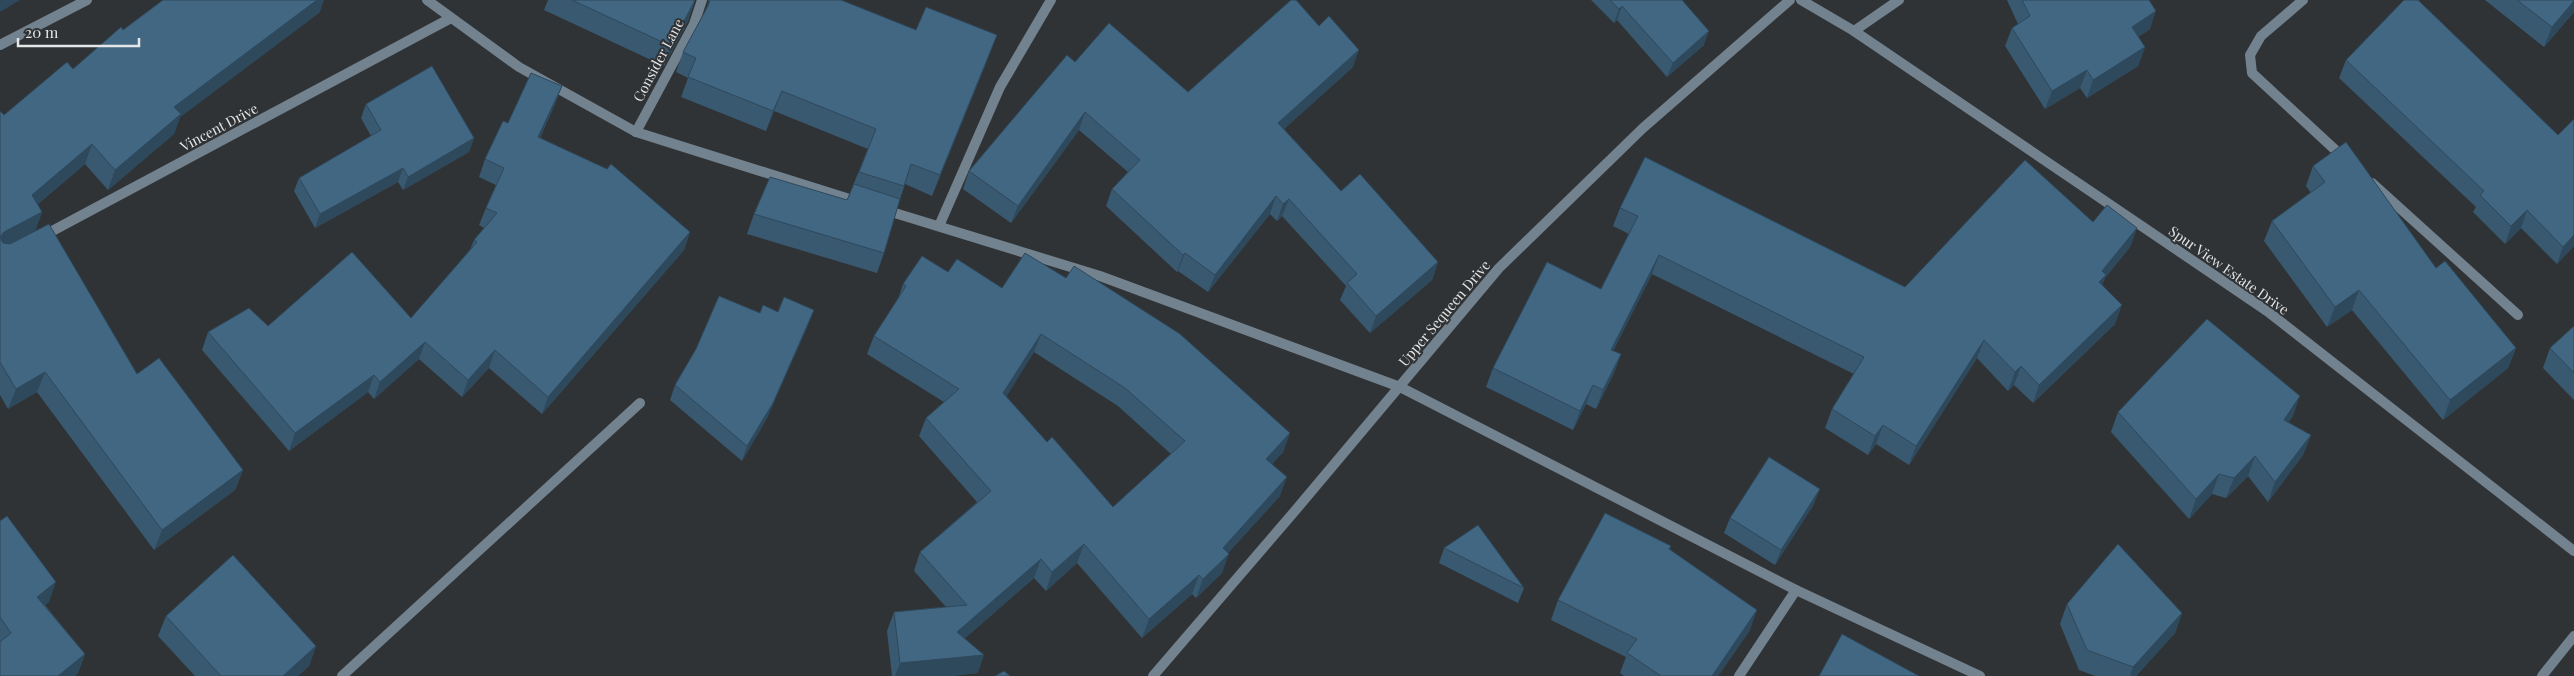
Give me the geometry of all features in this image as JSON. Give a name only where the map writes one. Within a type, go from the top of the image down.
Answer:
[{"type":"street","points":[[0,45],[87,0]]},
{"type":"street","points":[[427,0],[519,67],[636,132],[1100,276],[1400,387],[1796,590],[1980,676]]},
{"type":"street","name":"Consider Lane","points":[[636,132],[694,24],[702,0]]},
{"type":"street","points":[[939,226],[1000,87],[1051,0]]},
{"type":"street","name":"Upper Sequeen Drive","points":[[1153,676],[1499,268],[1643,128],[1790,0]]},
{"type":"street","name":"Spur View Estate Drive","points":[[1801,0],[1854,31],[2267,311],[2574,551]]},
{"type":"street","points":[[1854,31],[1899,0]]},
{"type":"street","points":[[2303,0],[2261,36],[2250,55],[2252,73],[2518,315]]},
{"type":"street","name":"Vincent Drive","points":[[35,240],[451,18]]},
{"type":"street","points":[[342,676],[640,403]]},
{"type":"street","points":[[1739,676],[1796,590]]},
{"type":"street","points":[[2542,676],[2574,636]]},
{"type":"building","points":[[163,0],[317,0],[174,107],[181,114],[115,170],[92,144],[32,195],[42,212],[4,232],[0,237],[0,111],[4,115],[67,62],[73,69],[121,27],[123,30]]},
{"type":"building","points":[[572,0],[695,0],[671,46]]},
{"type":"building","points":[[710,0],[841,0],[916,30],[926,7],[997,35],[940,175],[911,164],[904,186],[859,172],[876,129],[782,91],[773,111],[688,77],[696,58],[683,52]]},
{"type":"building","points":[[1291,0],[1296,0],[1319,26],[1329,16],[1359,50],[1278,123],[1341,191],[1360,174],[1438,262],[1376,316],[1347,283],[1357,274],[1289,199],[1283,204],[1276,196],[1215,275],[1185,253],[1183,255],[1112,189],[1140,160],[1085,112],[1018,206],[969,171],[1067,55],[1075,62],[1109,23],[1188,92]]},
{"type":"building","points":[[1610,0],[1682,0],[1709,31],[1673,63],[1622,6],[1619,9]]},
{"type":"building","points":[[2022,0],[2149,0],[2156,11],[2132,27],[2145,47],[2093,80],[2087,70],[2052,91],[2012,28],[2030,16]]},
{"type":"building","points":[[2404,0],[2418,0],[2558,135],[2574,119],[2574,235],[2563,247],[2527,210],[2511,226],[2480,195],[2484,191],[2346,60]]},
{"type":"building","points":[[2517,0],[2574,0],[2574,1],[2552,27]]},
{"type":"building","points":[[432,66],[474,138],[408,177],[403,168],[320,214],[299,178],[381,130],[366,104]]},
{"type":"building","points":[[531,73],[562,86],[538,137],[607,169],[611,164],[690,232],[548,397],[495,350],[468,380],[425,342],[380,382],[374,375],[295,433],[208,332],[249,308],[268,326],[352,252],[411,318],[477,242],[474,240],[497,213],[486,208],[504,168],[485,159],[503,121],[508,123]]},
{"type":"building","points":[[2346,142],[2436,268],[2445,261],[2516,348],[2450,400],[2359,290],[2335,307],[2272,221],[2325,182],[2313,166]]},
{"type":"building","points":[[1645,157],[1905,287],[2025,160],[2093,222],[2107,205],[2137,228],[2102,271],[2106,275],[2099,282],[2122,305],[2039,385],[2021,366],[2015,372],[1984,340],[1916,446],[1883,425],[1875,436],[1832,409],[1864,357],[1659,255],[1611,350],[1621,354],[1603,390],[1593,385],[1580,411],[1493,368],[1547,262],[1601,289],[1638,216],[1620,208]]},
{"type":"building","points":[[770,177],[847,200],[854,184],[900,199],[884,253],[754,214]]},
{"type":"building","points":[[49,224],[137,374],[159,358],[243,470],[162,530],[45,372],[16,389],[0,362],[0,237],[3,243],[10,244]]},
{"type":"building","points":[[1025,253],[1066,278],[1074,266],[1180,334],[1290,433],[1266,459],[1287,477],[1223,548],[1229,554],[1203,579],[1199,575],[1149,619],[1084,544],[1052,572],[1041,559],[957,632],[984,655],[900,663],[894,612],[967,605],[920,552],[991,491],[926,418],[959,389],[874,336],[906,286],[903,284],[922,256],[948,272],[957,259],[1002,288]],"holes":[[[1041,334],[1125,388],[1185,441],[1113,507],[1052,437],[1047,442],[1003,393]]]},
{"type":"building","points":[[719,296],[760,313],[763,305],[778,312],[784,297],[814,310],[773,403],[747,446],[675,385],[696,349]]},
{"type":"building","points":[[2207,319],[2300,396],[2284,420],[2311,435],[2275,482],[2255,456],[2234,478],[2219,474],[2196,499],[2118,412]]},
{"type":"building","points":[[2574,326],[2574,373],[2550,348]]},
{"type":"building","points":[[1769,457],[1820,489],[1781,550],[1730,518]]},
{"type":"building","points":[[1605,513],[1671,546],[1669,549],[1757,610],[1712,676],[1661,676],[1627,653],[1637,639],[1558,600]]},
{"type":"building","points":[[7,516],[56,582],[37,597],[85,654],[58,676],[0,676],[0,642],[11,633],[0,617],[0,521]]},
{"type":"building","points":[[1478,525],[1524,588],[1444,548]]},
{"type":"building","points":[[2118,544],[2182,613],[2133,667],[2087,650],[2067,604]]},
{"type":"building","points":[[233,555],[316,646],[283,676],[221,676],[166,616]]},
{"type":"building","points":[[1842,634],[1919,676],[1819,676]]},
{"type":"building","points":[[1004,671],[1010,676],[995,676]]}]
